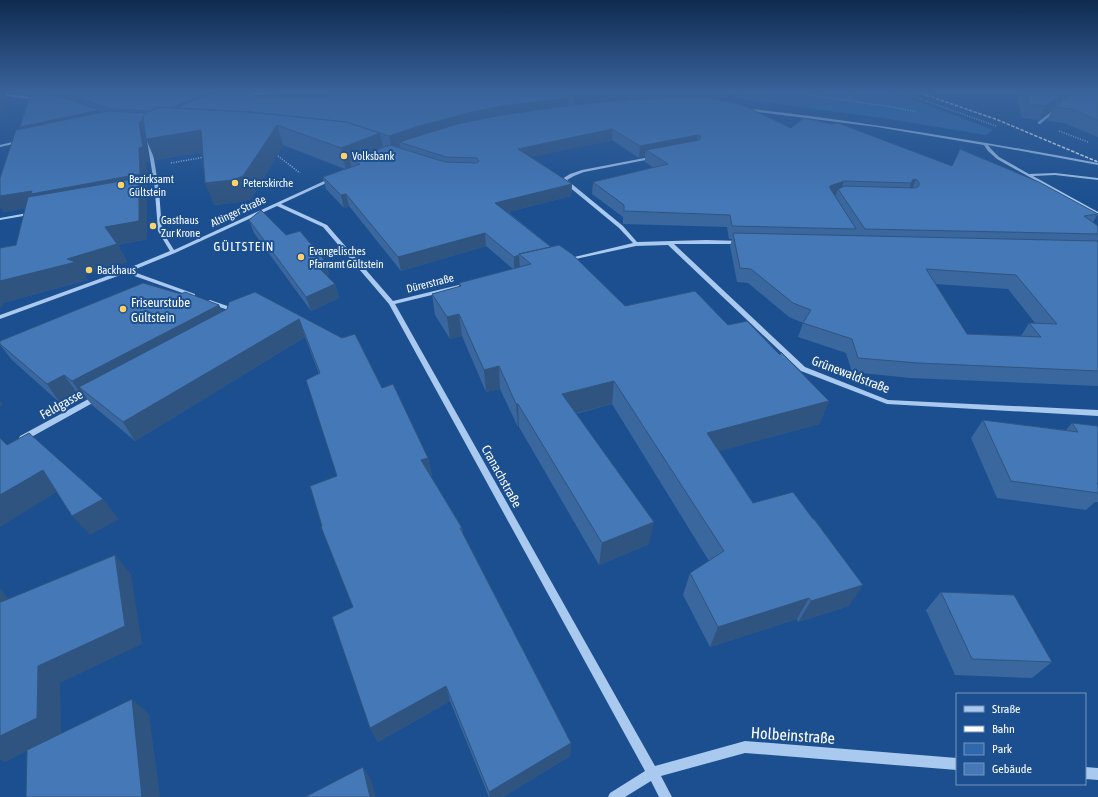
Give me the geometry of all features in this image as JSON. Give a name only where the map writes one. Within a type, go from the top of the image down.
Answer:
[{"type":"street","points":[[901,129],[1098,164]]},
{"type":"street","points":[[148,136],[158,190],[160,230],[173,252]]},
{"type":"street","points":[[0,146],[23,141]]},
{"type":"street","points":[[985,143],[989,150],[998,158],[1098,214]]},
{"type":"street","points":[[636,244],[621,227],[564,180],[583,171],[658,156]]},
{"type":"street","points":[[1028,175],[1055,174],[1098,178]]},
{"type":"street","name":"Altinger Straße","points":[[0,317],[126,271],[173,252],[337,176]]},
{"type":"street","points":[[128,196],[158,190]]},
{"type":"street","name":"Cranachstraße","points":[[277,204],[325,226],[392,303],[666,797]]},
{"type":"street","points":[[0,219],[38,212]]},
{"type":"street","points":[[560,262],[636,244],[745,242]]},
{"type":"street","name":"Grünewaldstraße","points":[[669,243],[803,369],[887,402],[1098,413]]},
{"type":"street","points":[[126,271],[198,297]]},
{"type":"street","name":"Dürerstraße","points":[[392,303],[476,283]]},
{"type":"street","points":[[205,300],[234,310],[233,317]]},
{"type":"street","name":"Feldgasse","points":[[14,443],[102,395]]},
{"type":"street","name":"Holbeinstraße","points":[[614,797],[652,773],[745,747],[956,764]]},
{"type":"street","points":[[1086,773],[1098,774]]},
{"type":"path","points":[[1055,129],[1091,143]]},
{"type":"path","points":[[274,153],[296,171],[323,182]]},
{"type":"path","points":[[154,166],[205,157]]},
{"type":"green space","points":[[951,129],[993,130],[986,135]]},
{"type":"building","points":[[140,129],[143,147],[139,148],[140,174],[31,194],[32,191],[0,196],[0,178],[16,130]]},
{"type":"building","points":[[145,129],[274,129],[243,176],[232,180],[205,183],[201,130],[146,139]]},
{"type":"building","points":[[289,129],[368,129],[380,133],[341,148]]},
{"type":"building","points":[[368,129],[409,129],[389,136]]},
{"type":"building","points":[[440,129],[611,129],[518,149],[572,184],[495,203],[551,247],[519,254],[514,257],[485,233],[398,257],[346,194],[341,195],[323,177],[360,164],[350,160],[390,145],[445,162],[477,163],[479,161],[477,158],[446,157],[399,142]]},
{"type":"building","points":[[612,129],[854,129],[952,166],[960,149],[1039,182],[1098,214],[1084,216],[1098,226],[1098,234],[865,229],[838,189],[845,186],[915,188],[919,186],[919,182],[916,179],[912,180],[912,183],[844,181],[830,186],[856,229],[732,226],[730,215],[624,211],[624,205],[593,182],[668,164],[646,150],[699,140],[701,137],[698,135],[640,146]]},
{"type":"building","points":[[139,178],[139,221],[105,227],[117,244],[67,259],[76,262],[0,281],[0,248],[16,245],[28,197]]},
{"type":"building","points":[[261,210],[286,235],[300,231],[325,261],[315,264],[335,284],[306,297],[249,220]]},
{"type":"building","points":[[733,233],[1098,241],[1098,371],[918,363],[858,358],[852,339],[803,323],[811,310],[793,303],[751,269],[740,268]],"holes":[[[926,269],[1016,275],[1057,324],[1029,323],[1041,337],[967,334]]]},
{"type":"building","points":[[559,245],[572,254],[625,306],[695,291],[728,325],[747,321],[780,355],[781,352],[829,401],[707,433],[753,503],[793,492],[863,585],[811,601],[809,598],[718,627],[690,573],[724,551],[614,381],[562,394],[654,522],[602,543],[518,404],[516,404],[499,366],[484,370],[459,314],[447,317],[432,294],[461,286],[459,283],[531,264],[519,254]]},
{"type":"building","points":[[143,283],[181,294],[185,292],[219,305],[72,381],[64,375],[47,384],[0,344],[0,341]]},
{"type":"building","points":[[255,292],[342,338],[355,334],[382,388],[393,384],[428,458],[421,460],[462,528],[460,528],[571,743],[489,792],[446,686],[370,728],[332,617],[353,607],[321,527],[322,526],[310,486],[337,476],[306,380],[320,373],[299,319],[123,422],[79,387],[227,309],[229,302]]},
{"type":"building","points":[[983,420],[1078,432],[1072,423],[1098,426],[1098,493],[1011,481]]},
{"type":"building","points":[[29,433],[103,499],[72,516],[43,470],[0,495],[0,438],[7,445]]},
{"type":"building","points":[[115,555],[125,626],[38,666],[37,718],[0,736],[0,600],[1,602]]},
{"type":"building","points":[[941,592],[1014,595],[1052,662],[972,659]]},
{"type":"building","points":[[132,699],[142,797],[26,797],[27,750]]},
{"type":"building","points":[[363,767],[370,797],[305,797]]},
{"type":"railway","points":[[1020,129],[1098,162]]},
{"type":"place","name":"Volksbank","points":[[344,156]]},
{"type":"place","name":"Peterskirche","points":[[235,183]]},
{"type":"place","name":"Bezirksamt Gültstein","points":[[121,185]]},
{"type":"place","name":"Gasthaus Zur Krone","points":[[153,226]]},
{"type":"place","name":"Evangelisches Pfarramt Gültstein","points":[[301,257]]},
{"type":"place","name":"Backhaus","points":[[89,270]]},
{"type":"place","name":"Friseurstube Gültstein","points":[[123,309]]},
{"type":"district","name":"GÜLTSTEIN","points":[[244,246]]}]
